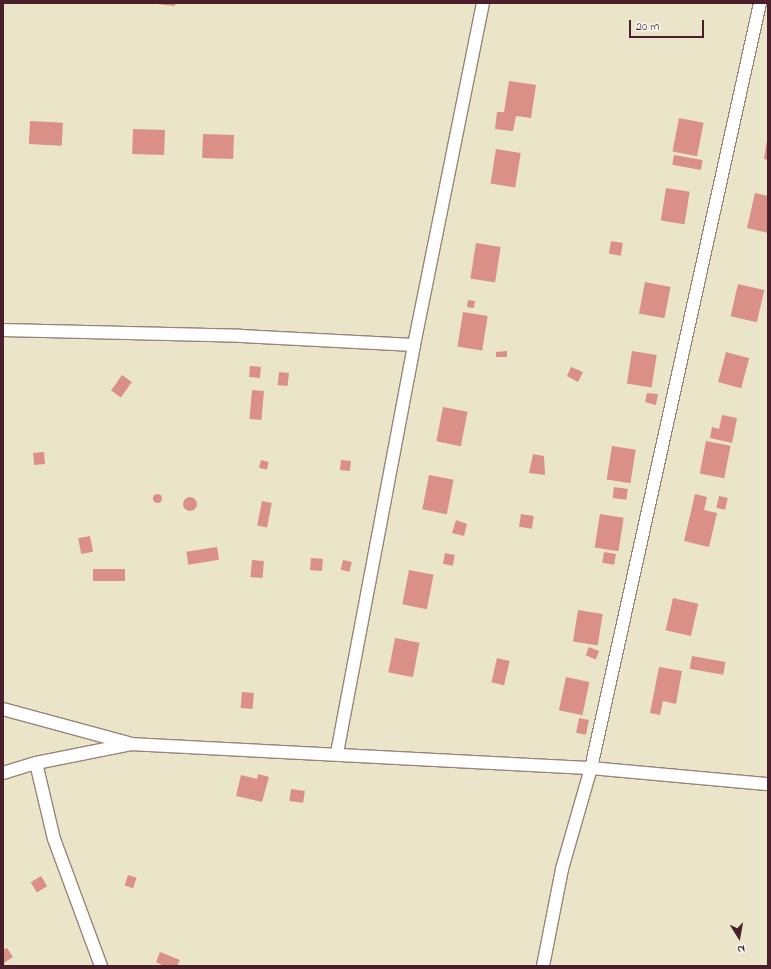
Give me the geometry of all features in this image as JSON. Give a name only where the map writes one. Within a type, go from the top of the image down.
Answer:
[{"type":"lane","points":[[337,753],[414,345],[483,3]]},
{"type":"lane","points":[[543,966],[562,868],[591,768],[760,3]]},
{"type":"lane","points":[[3,330],[241,336],[414,345]]},
{"type":"lane","points":[[3,709],[131,744],[337,753],[591,768],[768,784]]},
{"type":"lane","points":[[3,773],[36,763],[131,744]]},
{"type":"lane","points":[[36,763],[54,839],[101,966]]},
{"type":"building","points":[[147,3],[175,3],[175,6]]},
{"type":"building","points":[[509,81],[536,85],[531,118],[516,116],[513,131],[495,129],[497,112],[504,112]]},
{"type":"building","points":[[679,118],[704,123],[697,156],[673,151]]},
{"type":"building","points":[[30,121],[63,123],[62,146],[29,144]]},
{"type":"building","points":[[133,129],[165,130],[164,155],[132,154]]},
{"type":"building","points":[[203,134],[234,135],[233,159],[202,158]]},
{"type":"building","points":[[768,140],[768,160],[764,159]]},
{"type":"building","points":[[496,149],[521,153],[515,187],[491,184]]},
{"type":"building","points":[[674,155],[703,160],[701,170],[672,165]]},
{"type":"building","points":[[666,188],[690,192],[685,224],[661,221]]},
{"type":"building","points":[[755,193],[768,196],[768,233],[747,228]]},
{"type":"building","points":[[611,241],[623,243],[621,256],[609,254]]},
{"type":"building","points":[[476,243],[501,247],[495,282],[470,279]]},
{"type":"building","points":[[645,282],[671,287],[664,318],[639,313]]},
{"type":"building","points":[[738,284],[764,290],[757,322],[731,316]]},
{"type":"building","points":[[468,300],[475,301],[474,308],[467,307]]},
{"type":"building","points":[[463,312],[488,316],[482,350],[458,347]]},
{"type":"building","points":[[507,351],[507,357],[496,357],[496,352]]},
{"type":"building","points":[[632,351],[657,355],[652,388],[627,384]]},
{"type":"building","points":[[726,352],[749,358],[741,388],[718,382]]},
{"type":"building","points":[[250,366],[261,367],[260,378],[249,377]]},
{"type":"building","points":[[571,367],[583,372],[578,382],[567,376]]},
{"type":"building","points":[[279,372],[289,373],[288,386],[278,385]]},
{"type":"building","points":[[122,375],[132,382],[121,397],[111,391]]},
{"type":"building","points":[[252,390],[264,391],[261,420],[249,419]]},
{"type":"building","points":[[647,393],[658,394],[656,405],[645,402]]},
{"type":"building","points":[[443,407],[468,412],[461,446],[436,441]]},
{"type":"building","points":[[722,415],[737,418],[732,443],[710,438],[712,427],[719,429]]},
{"type":"building","points":[[706,441],[731,446],[724,478],[700,473]]},
{"type":"building","points":[[612,446],[636,450],[630,483],[607,480]]},
{"type":"building","points":[[44,452],[45,464],[34,465],[33,453]]},
{"type":"building","points":[[533,454],[544,456],[545,475],[529,473]]},
{"type":"building","points":[[261,460],[269,462],[267,470],[259,468]]},
{"type":"building","points":[[341,460],[351,461],[350,471],[340,470]]},
{"type":"building","points":[[429,475],[454,480],[447,514],[422,509]]},
{"type":"building","points":[[614,487],[628,489],[626,500],[612,498]]},
{"type":"building","points":[[155,494],[159,494],[161,498],[159,502],[155,502],[153,500],[153,496]]},
{"type":"building","points":[[695,494],[707,497],[704,510],[717,513],[709,547],[684,541]]},
{"type":"building","points":[[719,496],[728,498],[725,510],[716,508]]},
{"type":"building","points":[[187,497],[193,497],[197,501],[197,507],[193,511],[187,511],[183,507],[183,501]]},
{"type":"building","points":[[262,501],[272,503],[267,527],[257,526]]},
{"type":"building","points":[[521,514],[534,516],[532,529],[519,527]]},
{"type":"building","points":[[600,514],[624,518],[618,551],[595,548]]},
{"type":"building","points":[[456,520],[467,524],[464,536],[452,533]]},
{"type":"building","points":[[90,536],[93,552],[81,554],[78,538]]},
{"type":"building","points":[[217,547],[219,560],[188,565],[186,552]]},
{"type":"building","points":[[604,552],[616,554],[614,565],[602,563]]},
{"type":"building","points":[[445,553],[455,555],[453,566],[443,564]]},
{"type":"building","points":[[311,558],[323,559],[322,571],[310,570]]},
{"type":"building","points":[[252,560],[264,561],[262,578],[251,577]]},
{"type":"building","points":[[343,560],[352,562],[350,572],[341,570]]},
{"type":"building","points":[[93,569],[125,569],[125,581],[93,581]]},
{"type":"building","points":[[409,570],[434,575],[427,609],[402,604]]},
{"type":"building","points":[[673,598],[698,604],[691,636],[666,630]]},
{"type":"building","points":[[578,610],[603,614],[598,646],[573,642]]},
{"type":"building","points":[[395,638],[420,643],[413,677],[388,672]]},
{"type":"building","points":[[589,647],[599,651],[596,659],[586,655]]},
{"type":"building","points":[[692,656],[725,662],[723,675],[690,669]]},
{"type":"building","points":[[497,658],[510,661],[504,685],[491,682]]},
{"type":"building","points":[[659,667],[682,671],[676,704],[663,701],[660,715],[650,713]]},
{"type":"building","points":[[566,677],[589,682],[582,715],[559,710]]},
{"type":"building","points":[[242,692],[254,693],[253,709],[241,708]]},
{"type":"building","points":[[579,718],[589,720],[586,735],[576,733]]},
{"type":"building","points":[[258,774],[269,777],[262,802],[236,796],[241,775],[257,779]]},
{"type":"building","points":[[291,789],[305,791],[303,803],[289,801]]},
{"type":"building","points":[[128,875],[137,878],[133,888],[125,885]]},
{"type":"building","points":[[41,876],[47,886],[37,892],[31,882]]},
{"type":"building","points":[[7,948],[13,957],[4,963],[3,950]]},
{"type":"building","points":[[160,952],[180,960],[177,966],[164,966],[156,962]]}]
